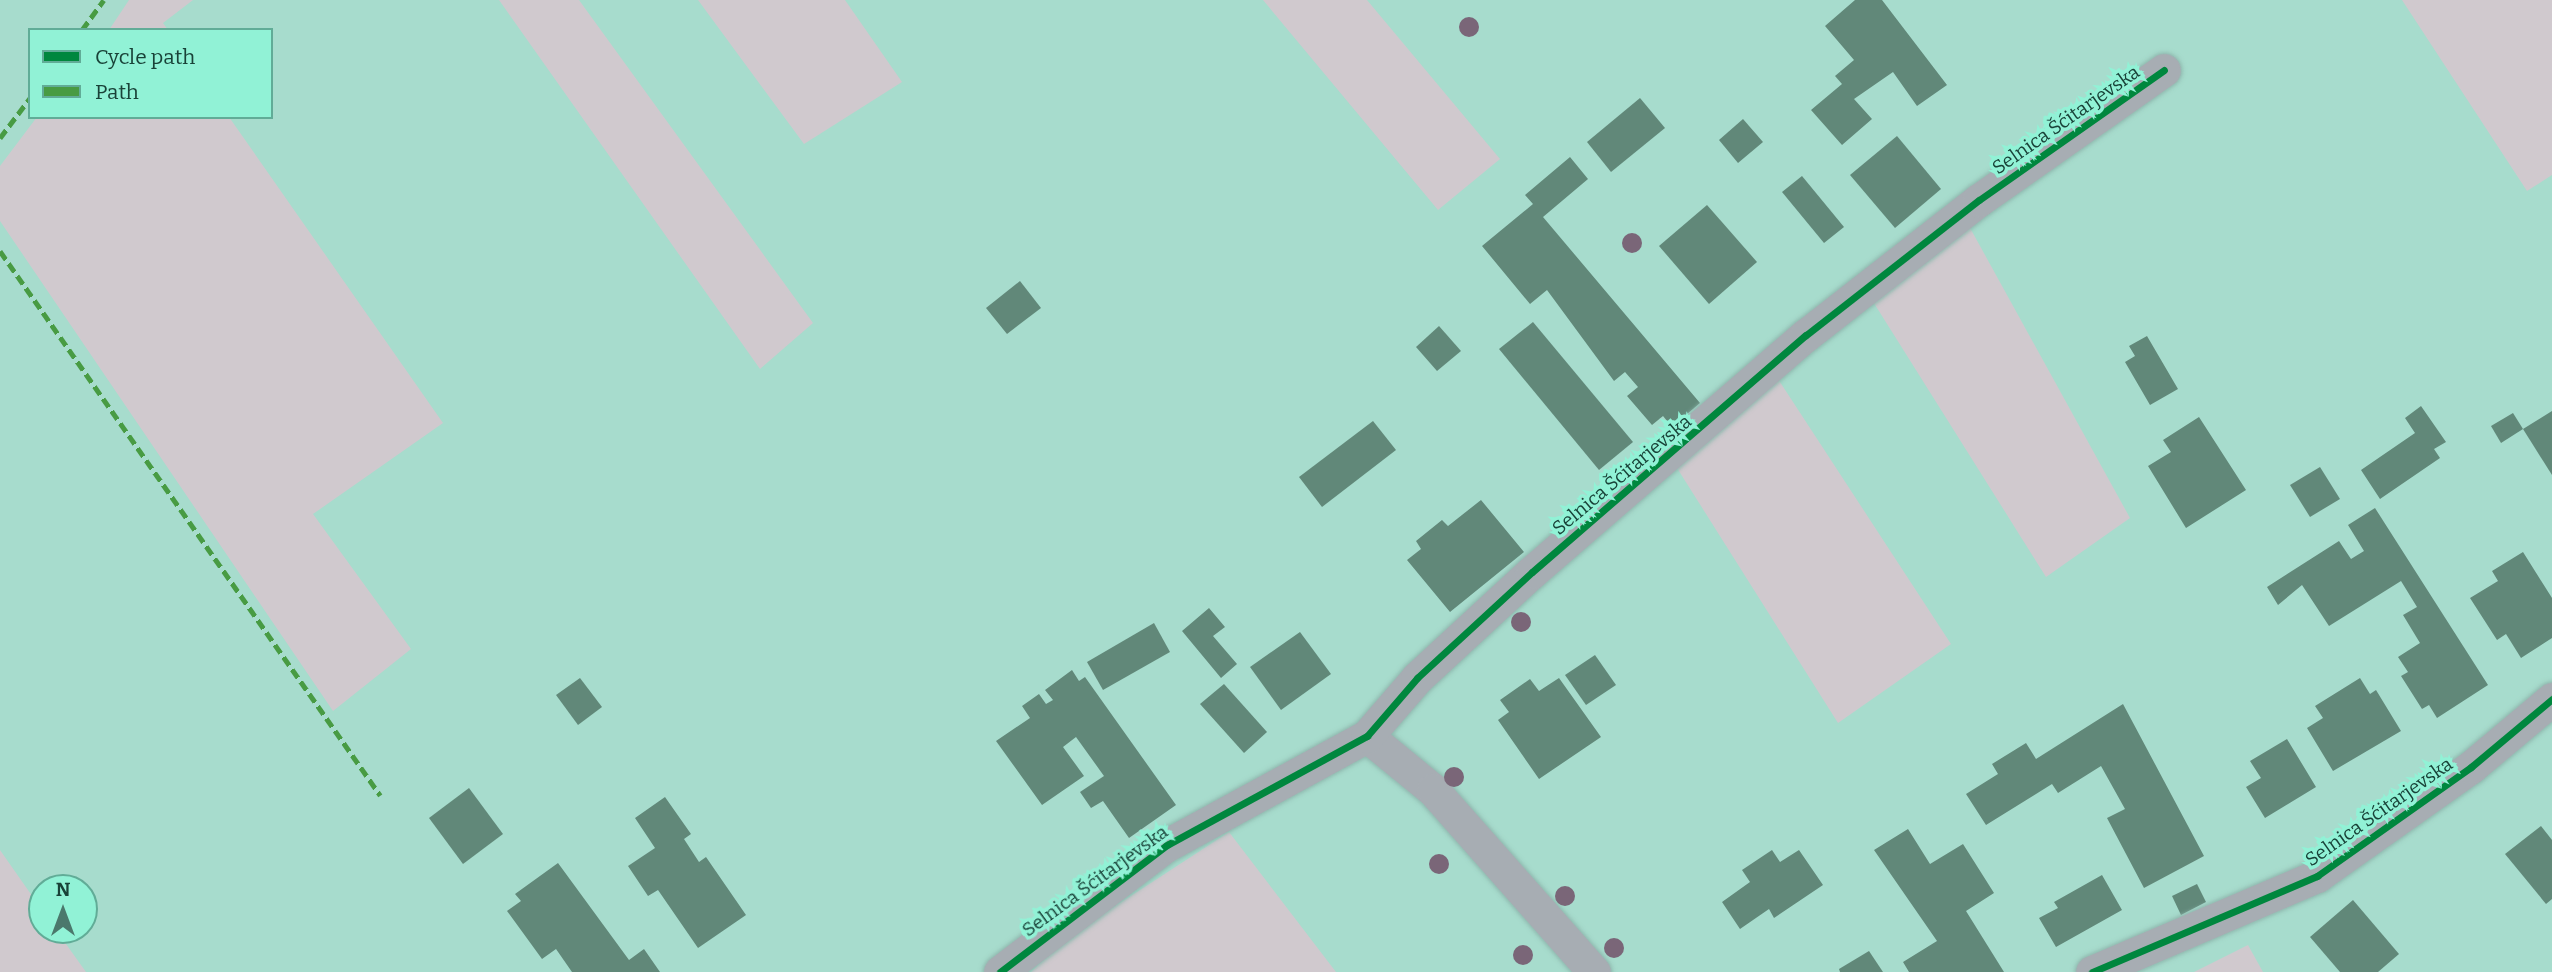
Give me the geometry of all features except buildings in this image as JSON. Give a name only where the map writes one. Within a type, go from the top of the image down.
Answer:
[{"type":"street","name":"Selnica Šćitarjevska","points":[[1000,972],[1167,845],[1367,736],[1418,678],[1532,572],[1806,335],[1979,200],[2164,70]]},
{"type":"street","name":"Selnica Šćitarjevska","points":[[2092,972],[2317,876],[2471,767],[2552,699]]},
{"type":"street","points":[[1367,736],[1433,790],[1594,972]]},
{"type":"shaded area","points":[[129,0],[193,0],[163,23],[167,28],[110,28]]},
{"type":"shaded area","points":[[499,0],[579,0],[813,323],[760,369]]},
{"type":"shaded area","points":[[698,0],[845,0],[902,82],[804,144]]},
{"type":"shaded area","points":[[1263,0],[1367,0],[1500,159],[1438,210]]},
{"type":"shaded area","points":[[2402,0],[2552,0],[2552,175],[2527,191]]},
{"type":"shaded area","points":[[35,119],[230,119],[443,423],[313,514],[411,649],[333,711],[0,221],[0,166]]},
{"type":"shaded area","points":[[1969,226],[2130,518],[2046,577],[1872,300]]},
{"type":"shaded area","points":[[1778,379],[1951,644],[1838,723],[1677,468]]},
{"type":"shaded area","points":[[1229,832],[1336,972],[1031,972],[1068,937]]},
{"type":"shaded area","points":[[0,850],[28,890],[28,944],[66,944],[86,972],[0,972]]},
{"type":"shaded area","points":[[2248,945],[2263,972],[2194,972]]},
{"type":"marked path","points":[[83,28],[104,0]]},
{"type":"marked path","points":[[0,138],[28,101]]},
{"type":"marked path","points":[[0,251],[380,795]]},
{"type":"cycle path","points":[[1000,972],[1167,845],[1367,736],[1417,678],[1532,572],[1806,335],[1979,200],[2164,70]]},
{"type":"cycle path","points":[[2092,972],[2317,876],[2471,767],[2552,699]]}]
